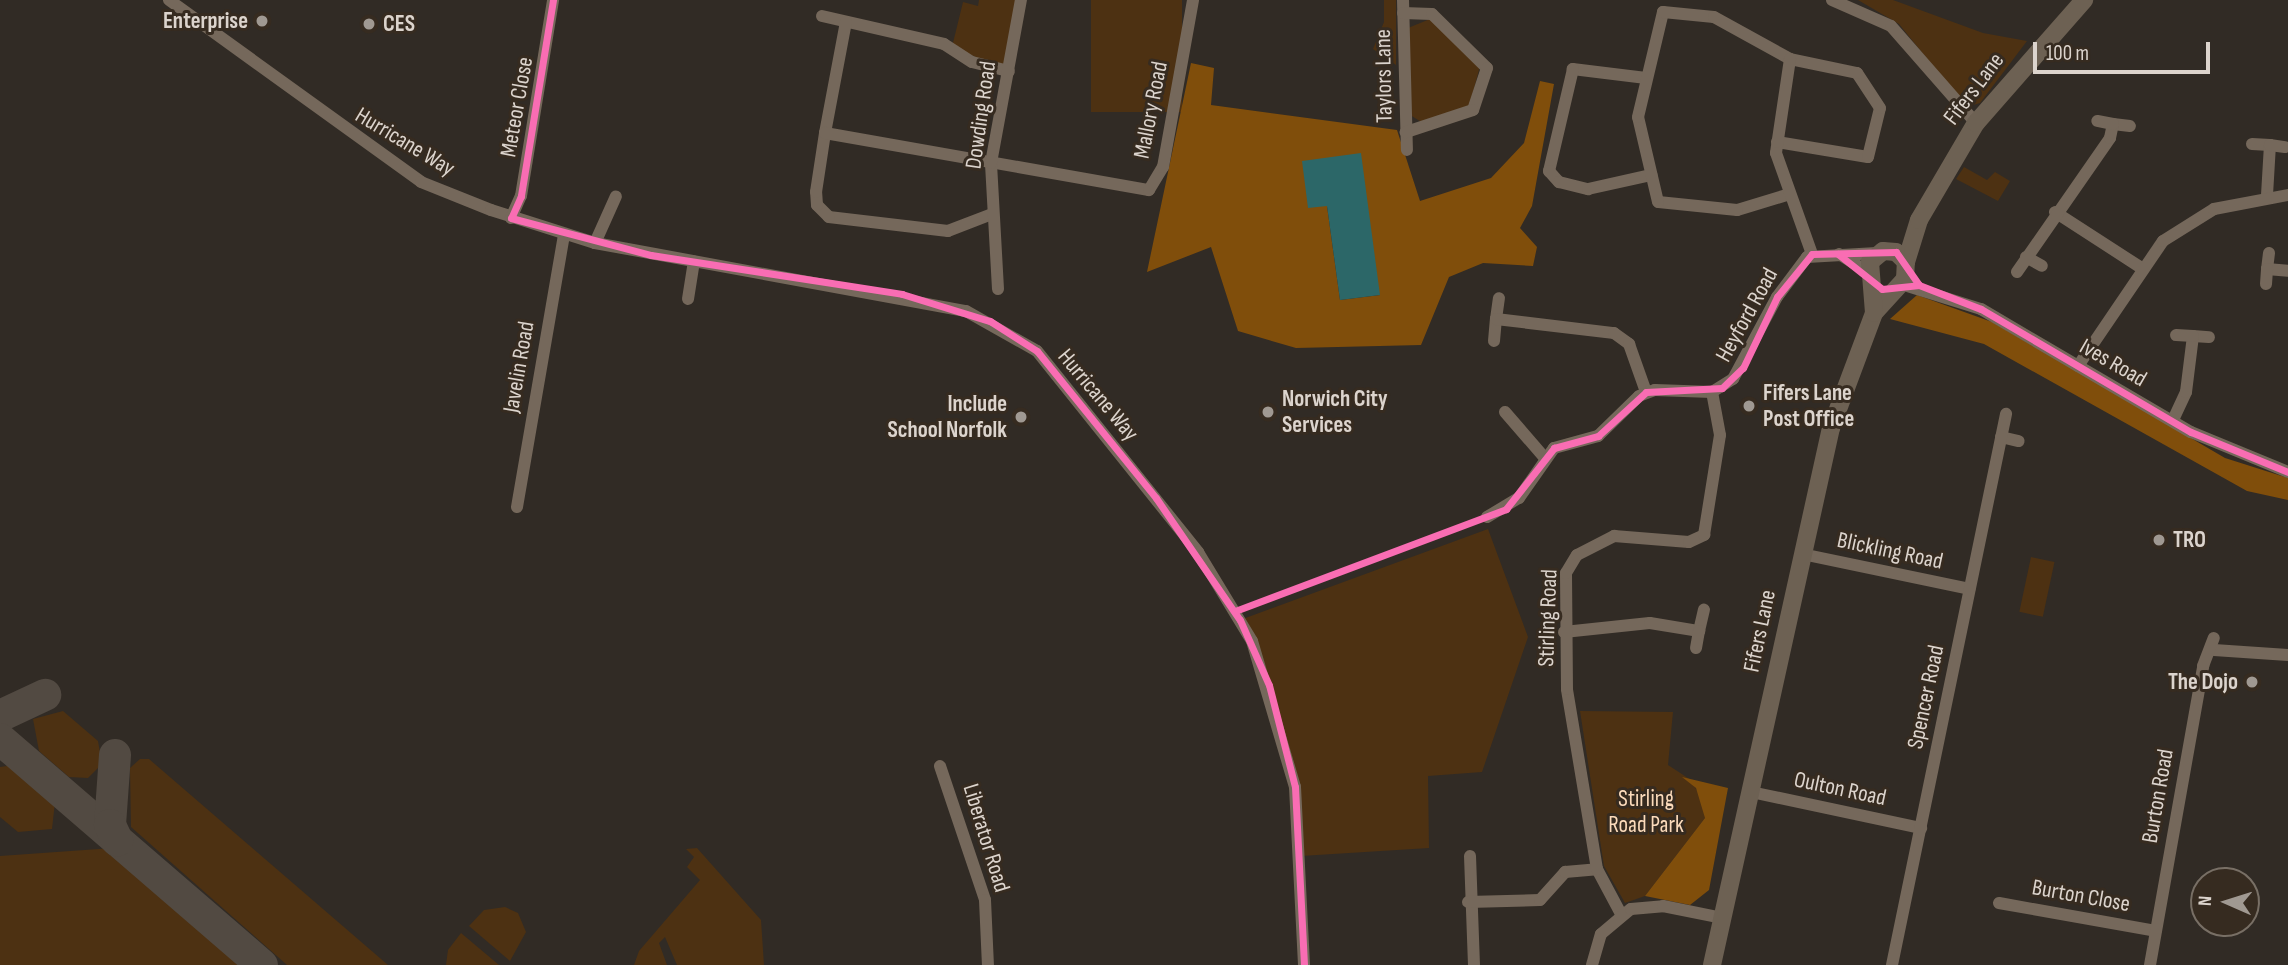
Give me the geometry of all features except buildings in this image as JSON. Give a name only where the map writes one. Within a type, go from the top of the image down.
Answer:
[{"type":"street","name":"Hurricane Way","points":[[169,0],[421,182],[511,218],[595,243],[966,311],[1037,351],[1198,552],[1252,641],[1294,787],[1304,965]]},
{"type":"street","name":"Meteor Close","points":[[511,218],[521,196],[553,0]]},
{"type":"street","name":"Dowding Road","points":[[998,289],[993,238],[991,163],[1021,0]]},
{"type":"street","name":"Mallory Road","points":[[991,163],[1149,190],[1163,167],[1193,0]]},
{"type":"street","points":[[1832,0],[1891,26],[1976,123]]},
{"type":"street","name":"Fifers Lane","points":[[1712,965],[1802,554],[1839,402],[1874,313],[1906,278],[1919,220],[1976,123],[2084,0]]},
{"type":"street","points":[[1403,6],[1432,14],[1487,68],[1473,110],[1406,131]]},
{"type":"street","name":"Taylors Lane","points":[[1403,6],[1407,150]]},
{"type":"street","points":[[1777,142],[1868,157],[1880,108],[1857,73],[1790,59],[1714,17],[1666,10],[1657,22],[1638,128],[1651,175],[1664,206],[1737,210],[1790,194]]},
{"type":"street","points":[[822,16],[944,44],[972,62],[1009,71]]},
{"type":"street","points":[[846,22],[825,133],[810,191],[817,205],[829,217],[948,231],[992,214]]},
{"type":"street","points":[[1790,59],[1777,142],[1790,194],[1812,254],[1883,252],[1906,278]]},
{"type":"street","points":[[1646,78],[1573,69],[1549,171],[1559,182],[1588,189],[1651,175]]},
{"type":"street","points":[[2097,121],[2130,126]]},
{"type":"street","points":[[2017,272],[2055,212],[2104,149],[2113,124]]},
{"type":"street","points":[[825,133],[991,163]]},
{"type":"street","points":[[2252,144],[2285,147]]},
{"type":"street","points":[[2267,195],[2270,145]]},
{"type":"street","name":"Ives Road","points":[[2078,366],[2140,267],[2189,221],[2267,195],[2288,195]]},
{"type":"street","points":[[595,243],[617,196]]},
{"type":"street","points":[[2055,212],[2140,267]]},
{"type":"street","name":"Fifers Lane","points":[[1874,313],[1870,277],[1883,252],[1919,220]]},
{"type":"street","name":"Javelin Road","points":[[517,507],[564,235]]},
{"type":"street","points":[[993,238],[1007,237]]},
{"type":"street","points":[[2266,284],[2269,253]]},
{"type":"street","name":"Heyford Road","points":[[1646,392],[1712,392],[1743,368],[1777,297],[1812,254]]},
{"type":"street","points":[[1838,254],[1870,277],[1906,278]]},
{"type":"street","points":[[2026,257],[2042,266]]},
{"type":"street","points":[[688,299],[694,261]]},
{"type":"street","points":[[2267,269],[2288,271]]},
{"type":"street","name":"Ives Road","points":[[1906,278],[2013,325],[2078,366],[2223,448],[2288,472]]},
{"type":"street","points":[[1494,341],[1499,298]]},
{"type":"street","points":[[1487,517],[1519,498],[1544,457],[1567,442],[1598,436],[1646,392],[1622,336],[1496,319]]},
{"type":"street","points":[[2176,335],[2209,337]]},
{"type":"street","points":[[2173,420],[2186,392],[2193,336]]},
{"type":"street","name":"Stirling Road","points":[[1621,914],[1597,869],[1567,689],[1564,632],[1566,573],[1577,555],[1620,535],[1689,542],[1704,535],[1720,435],[1712,392]]},
{"type":"street","points":[[1505,412],[1514,435],[1544,457]]},
{"type":"street","name":"Spencer Road","points":[[1892,965],[2006,414]]},
{"type":"street","points":[[2001,438],[2019,441]]},
{"type":"street","name":"Blickling Road","points":[[1802,554],[1969,589]]},
{"type":"street","points":[[1696,648],[1704,610]]},
{"type":"street","points":[[1564,632],[1650,623],[1699,631]]},
{"type":"street","name":"Burton Road","points":[[2150,965],[2203,666],[2214,644],[2288,655]]},
{"type":"street","name":"Liberator Road","points":[[940,766],[962,817],[985,900],[988,965]]},
{"type":"street","name":"Oulton Road","points":[[1751,792],[1921,828]]},
{"type":"street","points":[[1469,856],[1468,902],[1474,965]]},
{"type":"street","points":[[1468,902],[1540,900],[1565,872],[1597,869]]},
{"type":"street","name":"Burton Close","points":[[2000,903],[2156,931]]},
{"type":"street","points":[[1592,965],[1601,934],[1621,914],[1662,906],[1722,918]]},
{"type":"green space","points":[[979,0],[1021,0],[1009,71],[952,47],[963,2],[978,6]]},
{"type":"green space","points":[[1091,0],[1182,0],[1182,112],[1091,112]]},
{"type":"green space","points":[[1384,0],[1396,0],[1396,65],[1373,49],[1384,22]]},
{"type":"green space","points":[[1858,0],[1893,0],[1983,33],[2027,41],[1980,103],[1966,107],[1899,24]]},
{"type":"green space","points":[[1430,19],[1480,66],[1468,111],[1428,126],[1410,115],[1408,28]]},
{"type":"green space","points":[[1964,167],[1987,180],[1995,172],[2010,181],[1998,201],[1956,179]]},
{"type":"green space","points":[[1488,529],[1528,637],[1482,772],[1428,776],[1429,848],[1301,856],[1295,787],[1240,620]]},
{"type":"green space","points":[[2031,557],[2054,562],[2043,617],[2019,612]]},
{"type":"green space","points":[[63,711],[98,741],[102,764],[88,778],[69,777],[39,751],[33,719]]},
{"type":"green space","name":"Stirling Road Park","points":[[1580,711],[1673,712],[1668,765],[1691,780],[1704,803],[1705,818],[1645,896],[1625,903],[1604,866]]},
{"type":"green space","points":[[140,759],[149,759],[388,965],[287,965],[131,827],[130,768]]},
{"type":"green space","points":[[14,765],[55,802],[52,829],[18,832],[0,817],[0,767]]},
{"type":"green space","points":[[113,848],[247,965],[0,965],[0,856]]},
{"type":"green space","points":[[697,848],[761,920],[764,965],[677,965],[665,937],[659,943],[667,965],[634,965],[639,951],[700,880],[687,867],[694,857],[686,849]]},
{"type":"green space","points":[[505,907],[518,913],[526,932],[510,961],[469,926],[484,910]]},
{"type":"green space","points":[[461,933],[499,965],[446,965],[448,950]]},
{"type":"shaded area","points":[[1191,63],[1214,68],[1211,105],[1397,130],[1420,201],[1491,178],[1524,143],[1540,81],[1554,84],[1532,206],[1520,228],[1537,247],[1533,266],[1483,263],[1449,277],[1421,345],[1296,348],[1238,331],[1211,247],[1147,272]],"holes":[[[1327,206],[1380,295],[1340,300]]]},
{"type":"shaded area","points":[[1917,295],[1992,322],[2225,458],[2288,478],[2288,500],[2247,491],[1984,344],[1890,319]]},
{"type":"shaded area","points":[[1682,777],[1728,788],[1709,890],[1690,905],[1645,896],[1705,818],[1696,788]]},
{"type":"water","points":[[1361,153],[1380,295],[1340,300],[1327,206],[1308,208],[1302,161]]},
{"type":"taxiway","points":[[0,716],[45,695]]},
{"type":"taxiway","points":[[0,739],[262,965]]},
{"type":"taxiway","points":[[115,755],[110,825],[117,840]]},
{"type":"cycle path","points":[[553,0],[521,196],[511,218],[651,255],[902,294],[990,321],[1037,351],[1156,498],[1240,620],[1269,685],[1295,787],[1304,965]]},
{"type":"cycle path","points":[[1235,611],[1506,509],[1554,448],[1598,436],[1646,392],[1722,388],[1743,368],[1777,297],[1812,254],[1896,252],[1919,285]]},
{"type":"cycle path","points":[[1838,254],[1882,289],[1919,285],[1981,309],[2191,432],[2288,472]]},
{"type":"place","name":"Enterprise","points":[[262,21]]},
{"type":"place","name":"CES","points":[[369,24]]},
{"type":"place","name":"Fifers Lane Post Office","points":[[1749,406]]},
{"type":"place","name":"Norwich City Services","points":[[1268,412]]},
{"type":"place","name":"Include School Norfolk","points":[[1021,417]]},
{"type":"place","name":"TRO","points":[[2159,540]]},
{"type":"place","name":"The Dojo","points":[[2252,682]]}]
